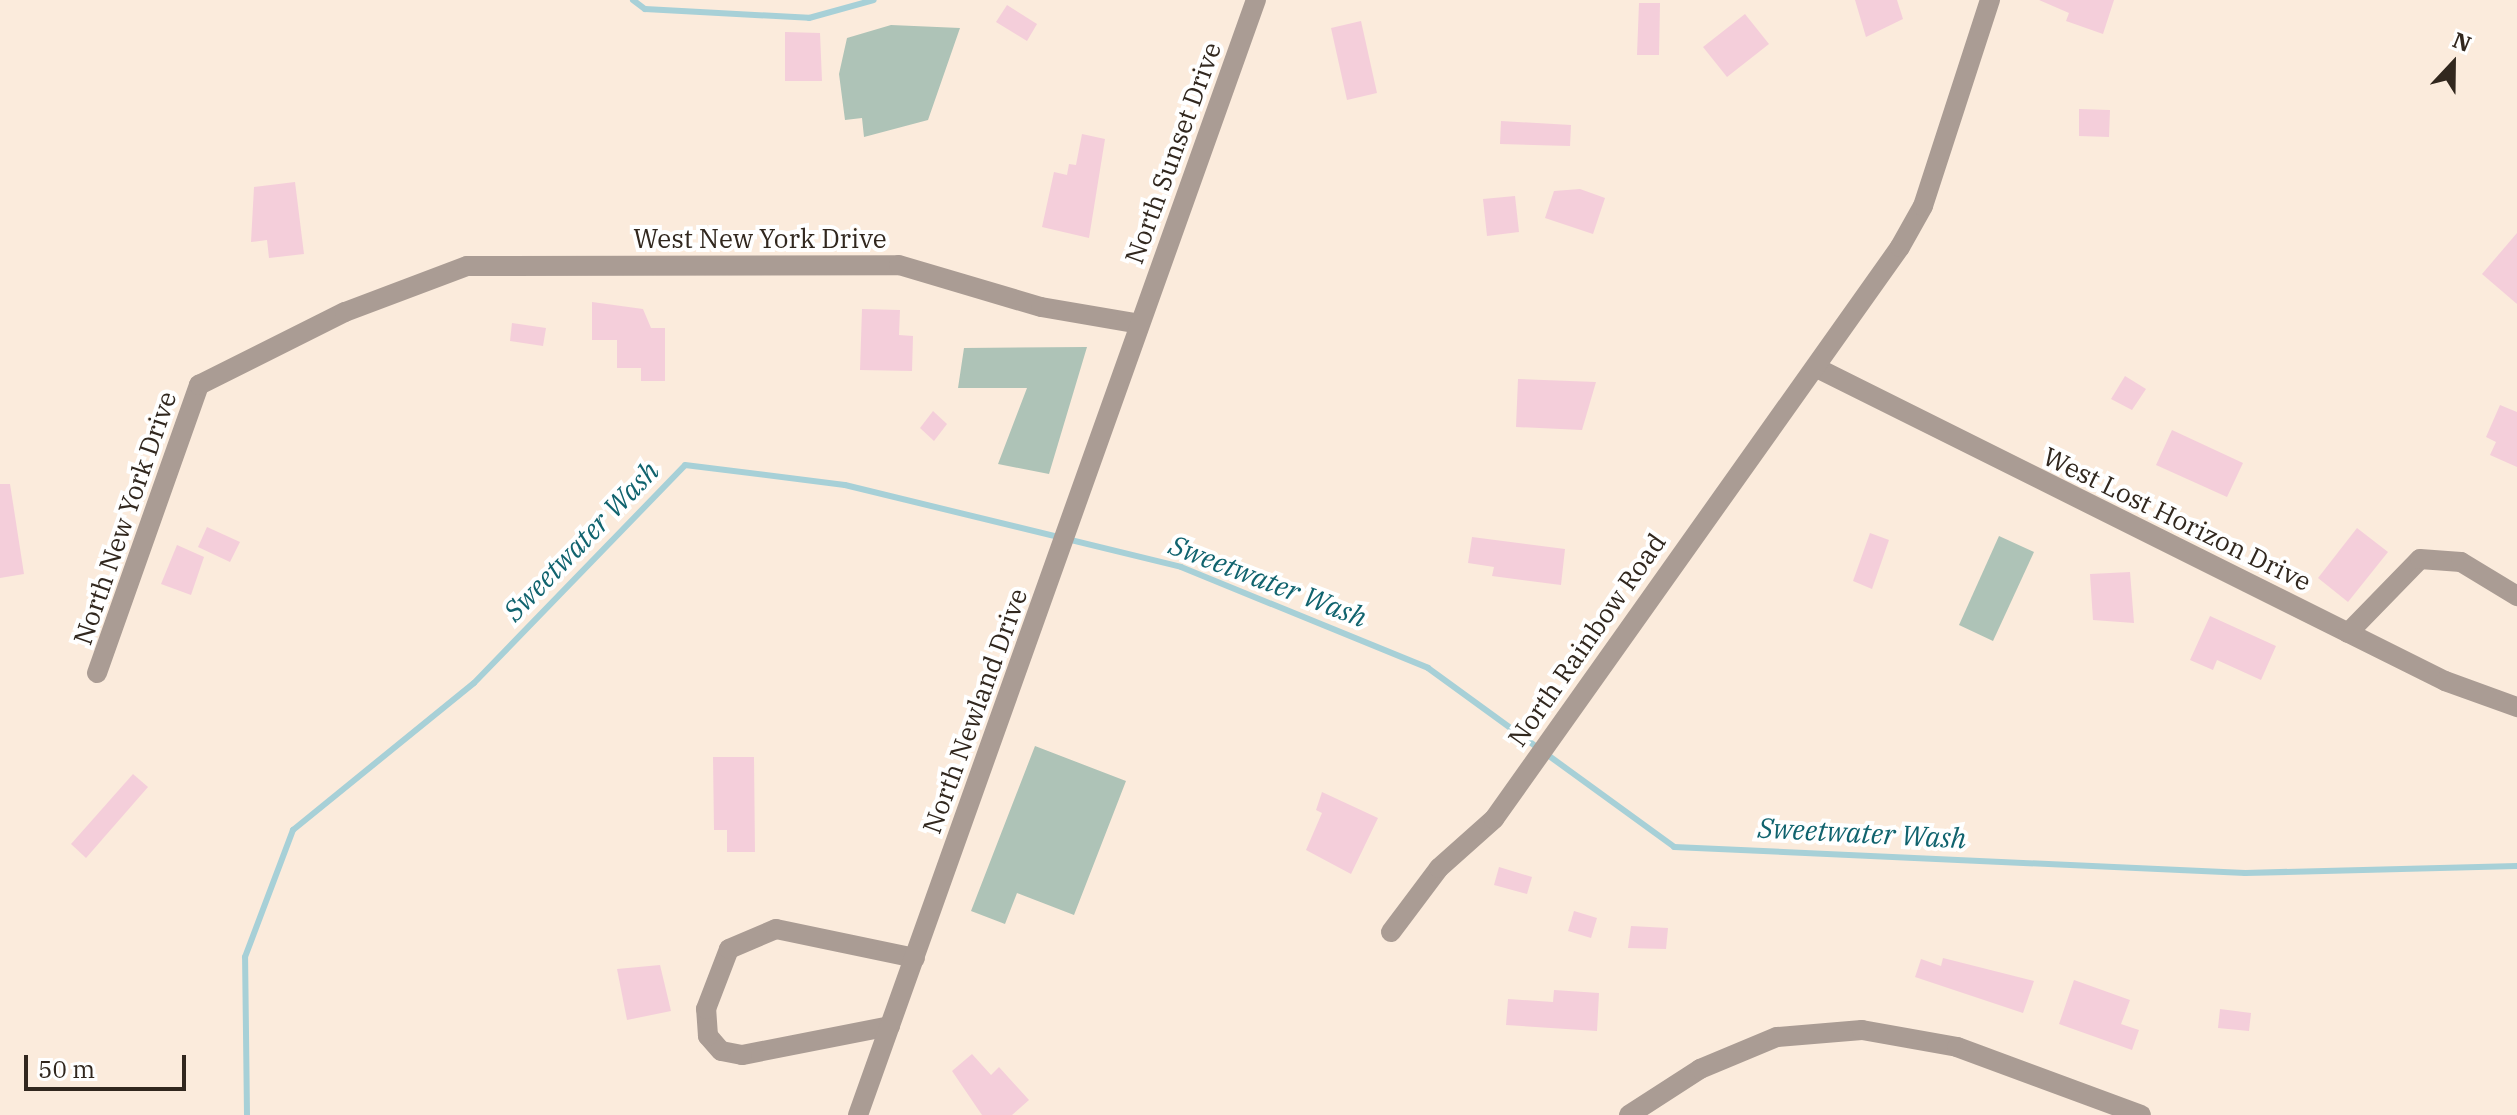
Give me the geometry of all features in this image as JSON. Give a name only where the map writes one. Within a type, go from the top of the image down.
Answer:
[{"type":"street","name":"North Sunset Drive","points":[[1140,324],[1256,0]]},
{"type":"street","name":"North Rainbow Road","points":[[1391,932],[1439,868],[1494,819],[1817,368],[1923,206],[1990,0]]},
{"type":"street","name":"West New York Drive","points":[[467,266],[899,265],[1041,307],[1140,324]]},
{"type":"street","name":"North New York Drive","points":[[97,673],[199,385],[345,312],[467,266]]},
{"type":"street","name":"North Newland Drive","points":[[858,1115],[1140,324]]},
{"type":"street","name":"West Lost Horizon Drive","points":[[1817,368],[2348,633],[2517,707]]},
{"type":"street","points":[[2348,633],[2420,559],[2461,562],[2517,596]]},
{"type":"street","points":[[890,1026],[742,1055],[721,1051],[708,1036],[706,1009],[729,949],[776,929],[915,958]]},
{"type":"street","points":[[1629,1115],[1700,1069],[1777,1037],[1862,1030],[1957,1047],[2141,1115]]},
{"type":"green space","points":[[891,25],[960,28],[928,120],[864,137],[862,118],[845,120],[839,74],[847,38]]},
{"type":"green space","points":[[1087,347],[1049,474],[998,464],[1027,388],[958,388],[964,348]]},
{"type":"green space","points":[[1999,536],[2034,552],[1993,641],[1959,625]]},
{"type":"green space","points":[[1035,746],[1126,781],[1074,915],[1017,893],[1005,924],[971,911]]},
{"type":"building","points":[[1855,0],[1897,0],[1903,19],[1866,37]]},
{"type":"building","points":[[2039,0],[2114,0],[2103,34],[2066,21],[2069,13]]},
{"type":"building","points":[[1639,3],[1660,3],[1659,55],[1637,55]]},
{"type":"building","points":[[1007,5],[1037,24],[1027,41],[996,22]]},
{"type":"building","points":[[1745,14],[1769,44],[1727,77],[1703,47]]},
{"type":"building","points":[[1361,21],[1377,93],[1347,100],[1331,28]]},
{"type":"building","points":[[785,32],[820,33],[822,81],[785,81]]},
{"type":"building","points":[[2079,109],[2110,110],[2109,137],[2079,136]]},
{"type":"building","points":[[1501,121],[1571,125],[1570,146],[1500,144]]},
{"type":"building","points":[[1082,134],[1105,139],[1089,238],[1042,227],[1054,172],[1067,175],[1069,164],[1076,165]]},
{"type":"building","points":[[295,182],[304,254],[269,258],[267,240],[251,242],[254,187]]},
{"type":"building","points":[[1580,189],[1605,198],[1593,234],[1545,218],[1554,191]]},
{"type":"building","points":[[1515,196],[1519,232],[1487,236],[1483,199]]},
{"type":"building","points":[[2517,233],[2517,304],[2482,274]]},
{"type":"building","points":[[592,302],[643,309],[651,328],[665,328],[665,381],[641,381],[641,368],[617,368],[617,340],[592,340]]},
{"type":"building","points":[[862,309],[900,310],[899,335],[913,336],[912,371],[860,370]]},
{"type":"building","points":[[512,323],[546,328],[543,346],[510,341]]},
{"type":"building","points":[[2125,376],[2146,389],[2132,410],[2111,399]]},
{"type":"building","points":[[1518,379],[1596,382],[1582,430],[1516,427]]},
{"type":"building","points":[[2500,405],[2517,412],[2517,467],[2490,455],[2496,442],[2486,437]]},
{"type":"building","points":[[933,411],[947,424],[934,441],[920,428]]},
{"type":"building","points":[[2172,430],[2243,463],[2227,497],[2156,465]]},
{"type":"building","points":[[0,484],[10,484],[24,574],[0,578]]},
{"type":"building","points":[[207,527],[240,542],[230,562],[198,547]]},
{"type":"building","points":[[2357,528],[2388,552],[2348,602],[2318,578]]},
{"type":"building","points":[[1870,533],[1889,540],[1872,589],[1853,581]]},
{"type":"building","points":[[1472,537],[1565,549],[1561,585],[1492,576],[1494,567],[1468,563]]},
{"type":"building","points":[[177,545],[204,557],[191,595],[161,584]]},
{"type":"building","points":[[2130,572],[2134,623],[2093,620],[2090,574]]},
{"type":"building","points":[[2210,616],[2276,646],[2261,680],[2217,660],[2213,670],[2190,660]]},
{"type":"building","points":[[713,757],[754,757],[755,852],[727,852],[727,830],[714,830]]},
{"type":"building","points":[[133,774],[148,787],[86,858],[71,844]]},
{"type":"building","points":[[1322,792],[1378,818],[1351,874],[1306,850],[1322,813],[1316,810]]},
{"type":"building","points":[[1499,867],[1532,877],[1527,894],[1494,885]]},
{"type":"building","points":[[1574,911],[1597,918],[1591,938],[1568,931]]},
{"type":"building","points":[[1631,926],[1668,928],[1666,949],[1628,948]]},
{"type":"building","points":[[1943,958],[2034,981],[2023,1013],[1915,977],[1921,959],[1941,966]]},
{"type":"building","points":[[660,965],[671,1011],[627,1020],[617,969]]},
{"type":"building","points":[[2074,980],[2130,1000],[2121,1024],[2139,1030],[2132,1050],[2059,1024]]},
{"type":"building","points":[[1554,990],[1599,993],[1597,1031],[1506,1025],[1508,999],[1553,1002]]},
{"type":"building","points":[[2220,1009],[2251,1013],[2249,1031],[2218,1028]]},
{"type":"building","points":[[972,1054],[991,1075],[999,1067],[1029,1100],[1012,1115],[982,1115],[952,1071]]},
{"type":"waterway","points":[[633,0],[645,9],[809,18],[874,0]]},
{"type":"waterway","name":"Sweetwater Wash","points":[[247,1115],[245,957],[293,830],[474,683],[685,465],[845,485],[1181,567],[1428,668],[1674,847],[2245,873],[2517,866]]}]
